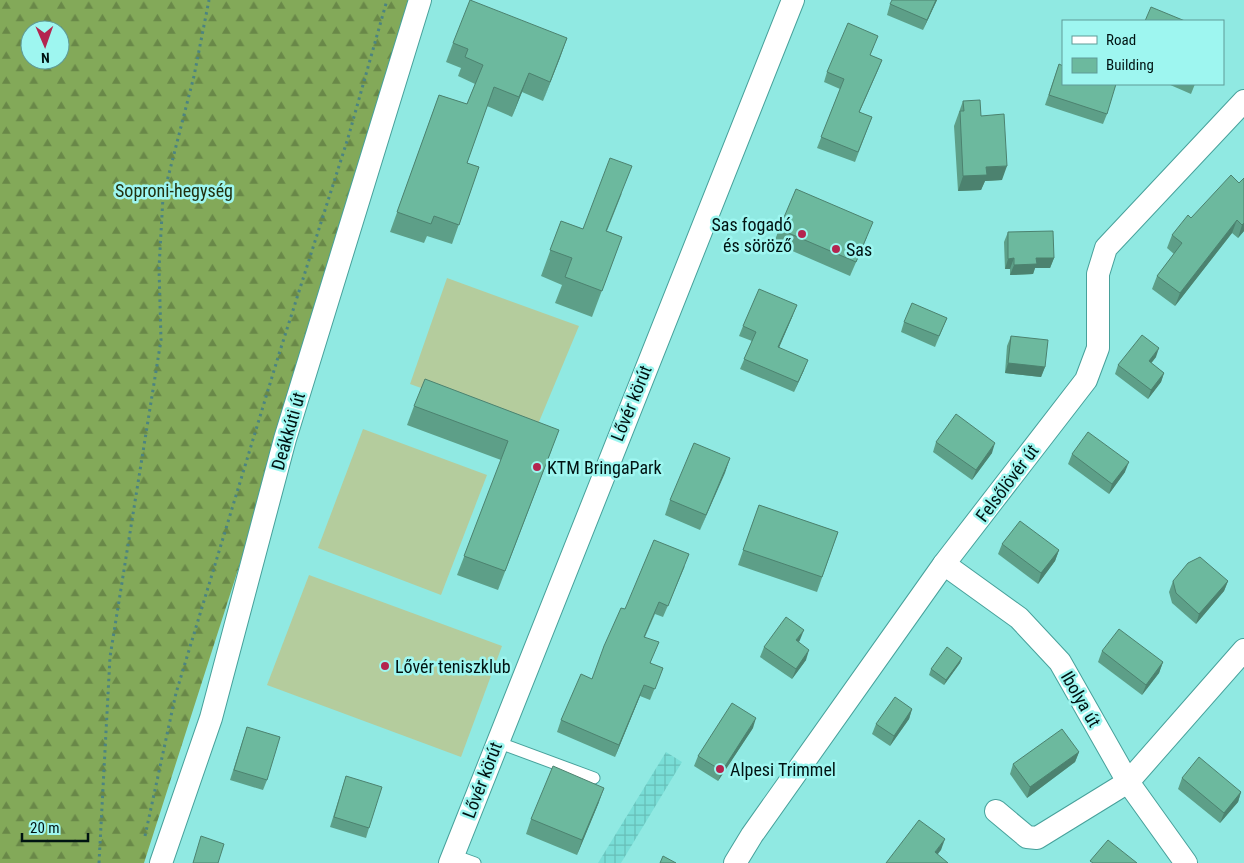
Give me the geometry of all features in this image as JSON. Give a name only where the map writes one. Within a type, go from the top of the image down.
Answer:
[{"type":"street","name":"Deákkúti út","points":[[161,863],[211,718],[285,439],[420,0]]},
{"type":"street","name":"Lővér körút","points":[[451,859],[793,0]]},
{"type":"street","name":"Felsőlövér út","points":[[735,863],[752,835],[944,564],[1086,380],[1098,348],[1098,274],[1106,248],[1244,101]]},
{"type":"street","name":"Ibolya út","points":[[944,564],[1018,618],[1060,662],[1128,782],[1186,863]]},
{"type":"street","points":[[996,810],[1027,836],[1037,838],[1128,782],[1244,650]]},
{"type":"lane","points":[[497,742],[594,778]]},
{"type":"lane","points":[[451,859],[476,863]]},
{"type":"path","points":[[99,863],[110,657],[160,340],[158,268],[163,197],[194,76],[209,0]]},
{"type":"path","points":[[143,844],[176,693],[279,354],[348,138],[387,0]]},
{"type":"shaded area","points":[[666,752],[682,762],[621,863],[598,863]]},
{"type":"green space","name":"Soproni-hegység","points":[[0,0],[411,0],[284,426],[144,863],[0,863]]},
{"type":"green space","points":[[447,278],[579,326],[536,429],[410,384]]},
{"type":"green space","points":[[363,429],[487,475],[441,595],[318,548]]},
{"type":"green space","name":"Lővér teniszklub","points":[[309,575],[502,646],[461,757],[267,685]]},
{"type":"building","points":[[470,0],[567,38],[550,82],[529,73],[519,97],[494,87],[467,163],[479,167],[459,225],[434,216],[431,224],[397,212],[439,95],[467,104],[483,65],[465,57],[468,49],[453,43]]},
{"type":"building","points":[[892,0],[936,0],[927,20],[890,4]]},
{"type":"building","points":[[1151,7],[1183,20],[1145,20]]},
{"type":"building","points":[[848,23],[878,36],[870,55],[882,60],[859,112],[872,117],[858,152],[821,137],[844,79],[827,72]]},
{"type":"building","points":[[1059,64],[1062,66],[1062,85],[1116,85],[1107,114],[1049,95]]},
{"type":"building","points":[[980,100],[981,116],[1004,114],[1007,166],[986,167],[987,175],[963,176],[960,111],[964,111],[963,101]]},
{"type":"building","points":[[610,158],[632,166],[606,231],[622,237],[602,291],[565,277],[572,258],[550,250],[561,221],[583,229]]},
{"type":"building","points":[[1231,175],[1239,183],[1244,178],[1244,223],[1242,225],[1237,220],[1180,293],[1157,276],[1182,243],[1172,235],[1188,215],[1191,218]]},
{"type":"building","points":[[796,189],[873,222],[856,262],[779,229]]},
{"type":"building","points":[[1053,231],[1054,258],[1036,258],[1037,264],[1014,265],[1014,258],[1008,259],[1008,232]]},
{"type":"building","points":[[759,289],[797,305],[778,347],[808,360],[798,382],[744,359],[756,332],[743,326]]},
{"type":"building","points":[[912,303],[947,318],[939,336],[904,322]]},
{"type":"building","points":[[1142,335],[1159,348],[1149,361],[1164,373],[1151,390],[1118,365]]},
{"type":"building","points":[[1011,336],[1048,340],[1045,367],[1008,363]]},
{"type":"building","points":[[425,379],[559,430],[505,571],[464,556],[508,441],[414,406]]},
{"type":"building","points":[[956,414],[995,443],[976,470],[936,442]]},
{"type":"building","points":[[1088,432],[1129,462],[1112,484],[1072,454]]},
{"type":"building","points":[[694,443],[730,458],[706,515],[670,500]]},
{"type":"building","points":[[759,505],[838,532],[822,577],[743,550]]},
{"type":"building","points":[[1020,521],[1059,550],[1041,573],[1002,544]]},
{"type":"building","points":[[654,540],[689,554],[668,606],[659,602],[644,637],[659,642],[650,663],[663,668],[655,689],[644,685],[619,745],[561,720],[581,674],[592,679],[604,646],[621,608],[625,609]]},
{"type":"building","points":[[1200,557],[1228,581],[1199,614],[1176,593],[1173,581],[1188,563]]},
{"type":"building","points":[[786,617],[804,630],[796,640],[809,650],[796,669],[764,647]]},
{"type":"building","points":[[1119,629],[1163,662],[1146,685],[1102,651]]},
{"type":"building","points":[[947,647],[962,658],[946,680],[931,669]]},
{"type":"building","points":[[895,697],[912,709],[894,736],[876,724]]},
{"type":"building","points":[[732,703],[756,718],[722,771],[698,756]]},
{"type":"building","points":[[247,727],[280,737],[267,780],[234,770]]},
{"type":"building","points":[[1062,729],[1079,752],[1030,787],[1013,764]]},
{"type":"building","points":[[1199,757],[1241,792],[1224,813],[1182,778]]},
{"type":"building","points":[[553,766],[604,788],[582,840],[531,819]]},
{"type":"building","points":[[346,776],[382,787],[369,828],[334,817]]},
{"type":"building","points":[[919,820],[945,839],[935,852],[948,863],[886,863]]},
{"type":"building","points":[[201,836],[224,844],[218,863],[193,863]]},
{"type":"building","points":[[1108,840],[1137,863],[1093,863],[1090,861]]},
{"type":"building","points":[[663,856],[676,863],[660,863]]},
{"type":"place","name":"Sas fogadó és söröző","points":[[802,234]]},
{"type":"place","name":"Sas","points":[[836,249]]},
{"type":"place","name":"KTM BringaPark","points":[[537,467]]},
{"type":"place","name":"Lővér teniszklub","points":[[385,666]]},
{"type":"place","name":"Alpesi Trimmel","points":[[720,769]]}]
